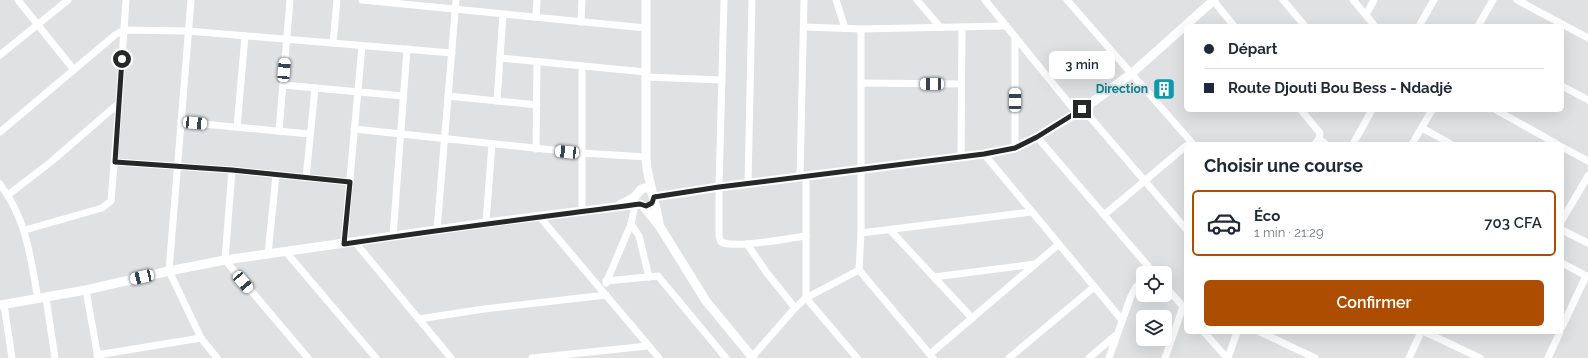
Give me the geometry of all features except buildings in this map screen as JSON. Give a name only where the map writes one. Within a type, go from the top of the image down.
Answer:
[{"type":"main road","points":[[646,0],[646,158],[647,169],[660,227]]},
{"type":"main road","points":[[1186,24],[1213,0]]},
{"type":"main road","points":[[653,196],[984,154],[1015,148],[1037,137],[1131,74],[1184,26]]},
{"type":"main road","points":[[639,200],[647,169]]},
{"type":"main road","points":[[2,305],[86,290],[225,260],[486,223],[612,208],[639,200],[647,188],[653,196]]},
{"type":"main road","points":[[639,200],[649,205],[653,196]]},
{"type":"main road","points":[[639,200],[660,227],[706,301],[753,358]]},
{"type":"street","points":[[18,0],[38,23],[74,70]]},
{"type":"street","points":[[0,55],[68,0]]},
{"type":"street","points":[[25,230],[102,208],[107,205],[112,197],[126,0]]},
{"type":"street","points":[[191,0],[169,271],[201,338],[218,358]]},
{"type":"street","points":[[279,131],[290,0]]},
{"type":"street","points":[[333,43],[337,0]]},
{"type":"street","points":[[363,0],[410,2],[455,9],[646,28]]},
{"type":"street","points":[[437,230],[456,0]]},
{"type":"street","points":[[536,17],[537,0]]},
{"type":"street","points":[[581,22],[582,0]]},
{"type":"street","points":[[724,0],[719,187],[720,242],[724,244],[747,244],[806,236]]},
{"type":"street","points":[[748,183],[752,0]]},
{"type":"street","points":[[804,0],[803,176],[806,236],[806,298],[857,358]]},
{"type":"street","points":[[836,0],[845,28]]},
{"type":"street","points":[[917,0],[940,27]]},
{"type":"street","points":[[985,0],[1015,37],[1079,110],[1145,181],[1184,227]]},
{"type":"street","points":[[1067,0],[1188,142]]},
{"type":"street","points":[[1213,0],[1232,24]]},
{"type":"street","points":[[1283,0],[1303,24]]},
{"type":"street","points":[[1353,0],[1373,24]]},
{"type":"street","points":[[1366,15],[1374,0]]},
{"type":"street","points":[[1420,24],[1434,0]]},
{"type":"street","points":[[1479,24],[1493,0]]},
{"type":"street","points":[[1517,0],[1562,24]]},
{"type":"street","points":[[497,101],[503,14]]},
{"type":"street","points":[[1564,25],[1588,38]]},
{"type":"street","points":[[804,27],[861,29],[1006,26]]},
{"type":"street","points":[[960,157],[962,27]]},
{"type":"street","points":[[861,29],[859,270],[931,356],[972,318],[1059,244]]},
{"type":"street","points":[[0,132],[124,30],[188,31],[452,53]]},
{"type":"street","points":[[237,127],[245,36]]},
{"type":"street","points":[[1015,37],[1015,148]]},
{"type":"street","points":[[344,244],[362,46]]},
{"type":"street","points":[[393,236],[407,49]]},
{"type":"street","points":[[500,58],[582,66],[646,75],[722,80]]},
{"type":"street","points":[[536,149],[537,62]]},
{"type":"street","points":[[582,66],[582,212]]},
{"type":"street","points":[[861,84],[961,84]]},
{"type":"street","points":[[283,85],[403,96]]},
{"type":"street","points":[[1564,87],[1588,100]]},
{"type":"street","points":[[306,178],[315,88]]},
{"type":"street","points":[[448,96],[537,105]]},
{"type":"street","points":[[8,195],[52,161],[119,103]]},
{"type":"street","points":[[1303,112],[1320,133],[1317,142]]},
{"type":"street","points":[[1354,142],[1371,112]]},
{"type":"street","points":[[1413,142],[1431,112]]},
{"type":"street","points":[[1500,112],[1553,142]]},
{"type":"street","points":[[181,122],[310,134]]},
{"type":"street","points":[[1422,128],[1447,142]]},
{"type":"street","points":[[354,130],[536,149],[646,158]]},
{"type":"street","points":[[1037,137],[1147,266]]},
{"type":"street","points":[[486,223],[492,144]]},
{"type":"street","points":[[1564,148],[1588,161]]},
{"type":"street","points":[[1104,216],[1184,149]]},
{"type":"street","points":[[984,154],[1122,320]]},
{"type":"street","points":[[115,162],[232,170],[350,182]]},
{"type":"street","points":[[232,170],[225,260],[308,358]]},
{"type":"street","points":[[268,254],[276,175]]},
{"type":"street","points":[[1565,208],[1588,176]]},
{"type":"street","points":[[0,184],[8,195],[25,230],[55,358]]},
{"type":"street","points":[[604,293],[606,281],[631,224],[639,200]]},
{"type":"street","points":[[860,233],[1031,212]]},
{"type":"street","points":[[539,216],[659,358]]},
{"type":"street","points":[[631,224],[639,236],[649,277]]},
{"type":"street","points":[[890,230],[972,318]]},
{"type":"street","points":[[1564,231],[1588,243]]},
{"type":"street","points":[[355,242],[452,358]]},
{"type":"street","points":[[747,244],[795,308]]},
{"type":"street","points":[[286,252],[376,358]]},
{"type":"street","points":[[934,277],[1035,264]]},
{"type":"street","points":[[1564,264],[1587,276],[1564,323]]},
{"type":"street","points":[[753,358],[795,308],[806,298],[859,270]]},
{"type":"street","points":[[606,281],[658,276],[726,358]]},
{"type":"street","points":[[1009,358],[1094,287]]},
{"type":"street","points":[[1109,358],[1133,291],[1136,288]]},
{"type":"street","points":[[86,290],[98,356],[201,338]]},
{"type":"street","points":[[419,319],[604,293]]},
{"type":"street","points":[[1165,358],[1184,309],[1172,294]]},
{"type":"street","points":[[2,305],[12,358]]},
{"type":"street","points":[[1089,358],[1117,334]]},
{"type":"street","points":[[1206,334],[1227,358],[1236,334]]},
{"type":"street","points":[[1264,334],[1315,358]]},
{"type":"street","points":[[1409,358],[1420,334]]},
{"type":"street","points":[[1429,334],[1480,358]]},
{"type":"street","points":[[1548,358],[1559,334]]},
{"type":"street","points":[[532,358],[648,346]]},
{"type":"place","name":"Direction","points":[[1164,89]]},
{"type":"route","points":[[122,59],[115,162],[232,170],[350,182],[344,244],[539,216],[601,210],[640,204],[646,206],[652,203],[654,197],[719,187],[984,154],[1015,148],[1037,137],[1082,109]]}]
